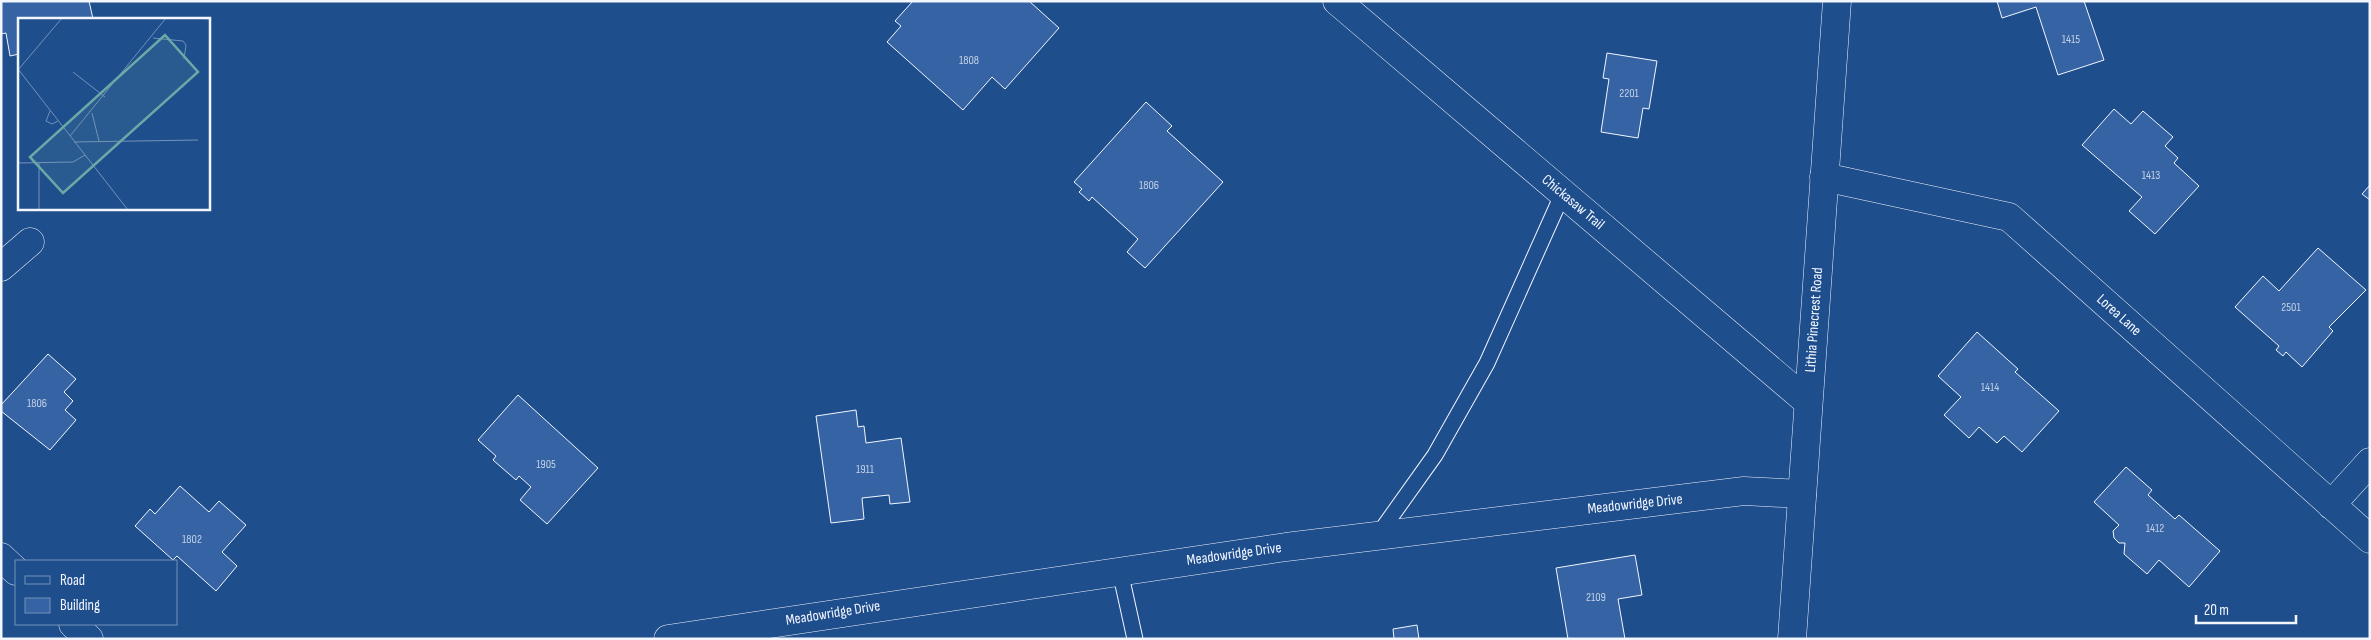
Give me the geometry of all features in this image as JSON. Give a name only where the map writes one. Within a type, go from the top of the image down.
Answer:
[{"type":"street","name":"Chickasaw Trail","points":[[1337,1],[1808,402]]},
{"type":"street","name":"Lithia Pinecrest Road","points":[[1792,639],[1837,1]]},
{"type":"street","name":"Lorea Lane","points":[[1824,177],[2009,217],[2370,539]]},
{"type":"street","points":[[1,267],[30,242]]},
{"type":"street","points":[[2331,506],[2370,462]]},
{"type":"street","name":"Meadowridge Drive","points":[[668,639],[1120,571],[1378,535],[1744,491],[1802,494]]},
{"type":"street","points":[[1,557],[15,570]]},
{"type":"street","points":[[74,625],[89,639]]},
{"type":"lane","points":[[1378,535],[1435,455],[1487,363],[1563,193]]},
{"type":"lane","points":[[1120,571],[1135,639]]},
{"type":"building","points":[[1,1],[89,1],[93,18],[18,18],[18,54],[10,56],[6,33],[1,34]]},
{"type":"building","points":[[913,1],[1029,1],[1059,28],[1005,89],[992,77],[963,110],[887,42],[901,26],[895,21]]},
{"type":"building","points":[[1997,1],[2084,1],[2104,60],[2058,75],[2036,7],[2002,18]]},
{"type":"building","points":[[1607,53],[1657,61],[1649,109],[1643,108],[1638,138],[1601,132],[1609,79],[1603,78]]},
{"type":"building","points":[[1146,102],[1172,126],[1167,131],[1223,182],[1145,268],[1127,252],[1138,239],[1092,197],[1089,201],[1079,192],[1082,189],[1074,182]]},
{"type":"building","points":[[2114,109],[2131,124],[2143,111],[2173,137],[2165,146],[2178,158],[2174,163],[2199,186],[2155,234],[2129,211],[2142,197],[2082,145]]},
{"type":"building","points":[[2370,185],[2370,200],[2362,194]]},
{"type":"building","points":[[2318,248],[2366,290],[2329,327],[2333,331],[2302,367],[2286,352],[2283,356],[2276,350],[2279,346],[2235,307],[2263,276],[2279,291]]},
{"type":"building","points":[[1977,332],[2018,369],[2015,372],[2059,411],[2022,452],[2004,436],[1997,443],[1979,427],[1969,438],[1944,415],[1961,397],[1938,376]]},
{"type":"building","points":[[48,354],[76,379],[64,392],[73,401],[65,410],[76,420],[50,450],[1,411],[1,405]]},
{"type":"building","points":[[518,395],[598,468],[547,524],[520,500],[531,487],[519,476],[516,480],[493,460],[496,456],[478,440]]},
{"type":"building","points":[[856,410],[858,427],[864,426],[866,443],[901,438],[910,502],[890,504],[889,495],[862,498],[864,519],[831,523],[816,416]]},
{"type":"building","points":[[2126,467],[2152,490],[2148,495],[2175,519],[2179,515],[2220,551],[2189,587],[2159,560],[2147,574],[2124,554],[2125,543],[2119,543],[2114,538],[2113,531],[2119,525],[2094,502]]},
{"type":"building","points":[[180,486],[209,512],[219,501],[246,525],[222,552],[237,566],[216,591],[177,556],[173,560],[135,526],[150,509],[155,514]]},
{"type":"building","points":[[1635,555],[1642,595],[1618,599],[1625,639],[1568,639],[1556,568]]},
{"type":"building","points":[[1417,625],[1419,639],[1394,639],[1393,629]]}]
